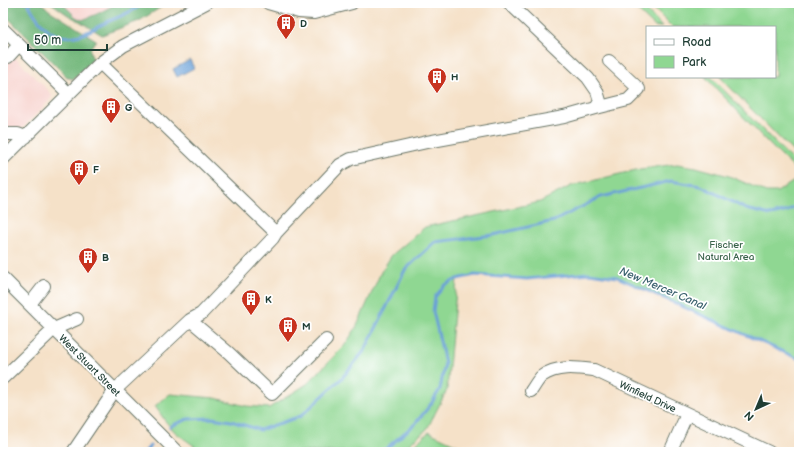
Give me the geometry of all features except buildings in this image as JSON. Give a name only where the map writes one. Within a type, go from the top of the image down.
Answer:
[{"type":"street","points":[[3,160],[100,63],[123,46],[206,3]]},
{"type":"street","points":[[268,3],[299,12],[314,13],[352,3]]},
{"type":"street","points":[[517,5],[588,78],[597,91],[600,101],[596,108]]},
{"type":"street","points":[[3,29],[69,94]]},
{"type":"street","points":[[3,56],[8,56],[19,45]]},
{"type":"street","points":[[73,452],[115,390],[190,320],[201,314],[340,166],[351,159],[427,142],[564,117],[628,100],[639,89],[609,61]]},
{"type":"street","points":[[100,63],[185,143],[276,233]]},
{"type":"street","points":[[3,134],[18,134],[26,137]]},
{"type":"street","name":"West Stuart Street","points":[[3,278],[177,452]]},
{"type":"street","points":[[30,304],[44,286]]},
{"type":"street","points":[[3,378],[54,328],[77,318]]},
{"type":"street","points":[[190,320],[229,353],[272,394],[326,340]]},
{"type":"street","name":"Winfield Drive","points":[[531,392],[541,376],[558,369],[574,367],[594,370],[769,452]]},
{"type":"street","points":[[670,452],[687,414]]},
{"type":"shaded area","points":[[62,3],[118,3],[82,20],[76,17]]},
{"type":"shaded area","points":[[3,45],[50,92],[52,96],[50,100],[3,148]]},
{"type":"green space","points":[[3,3],[42,3],[49,10],[96,40],[90,49],[93,59],[76,77],[72,79],[67,77],[3,13]]},
{"type":"green space","points":[[51,3],[62,3],[76,17],[82,20],[118,3],[168,3],[139,21],[102,35]]},
{"type":"green space","points":[[630,3],[639,3],[661,26],[654,26]]},
{"type":"green space","points":[[648,3],[799,3],[799,158],[721,78],[776,78],[776,26],[671,26]]},
{"type":"green space","points":[[706,78],[712,78],[799,167],[799,173]]},
{"type":"green space","name":"Fischer Natural Area","points":[[677,164],[696,167],[729,176],[766,192],[777,192],[799,178],[799,359],[617,277],[589,273],[527,279],[475,275],[457,279],[447,390],[427,429],[400,452],[203,452],[176,433],[155,406],[170,394],[215,398],[246,406],[269,408],[307,384],[345,345],[356,328],[381,272],[392,255],[425,227],[540,202],[571,186],[640,169]]},
{"type":"green space","points":[[429,432],[472,452],[406,452]]},
{"type":"water","points":[[190,60],[194,68],[177,77],[173,69]]},
{"type":"waterway","points":[[28,3],[37,18],[48,30],[55,34],[71,37],[80,35],[130,12],[144,3]]},
{"type":"waterway","points":[[170,427],[188,419],[212,418],[231,421],[260,430],[301,416],[342,378],[365,350],[405,270],[435,242],[493,235],[554,221],[601,197],[671,181],[701,186],[746,209],[771,215],[788,211],[799,204]]},
{"type":"waterway","name":"New Mercer Canal","points":[[382,452],[415,424],[431,404],[440,389],[445,363],[433,311],[435,297],[445,285],[457,279],[475,275],[527,279],[589,273],[617,277],[799,359]]},
{"type":"waterway","points":[[145,452],[150,446]]},
{"type":"place","name":"D","points":[[286,40]]},
{"type":"place","name":"H","points":[[437,94]]},
{"type":"place","name":"G","points":[[111,124]]},
{"type":"place","name":"F","points":[[79,186]]},
{"type":"place","name":"B","points":[[88,274]]},
{"type":"place","name":"K","points":[[251,316]]},
{"type":"place","name":"M","points":[[288,343]]}]
